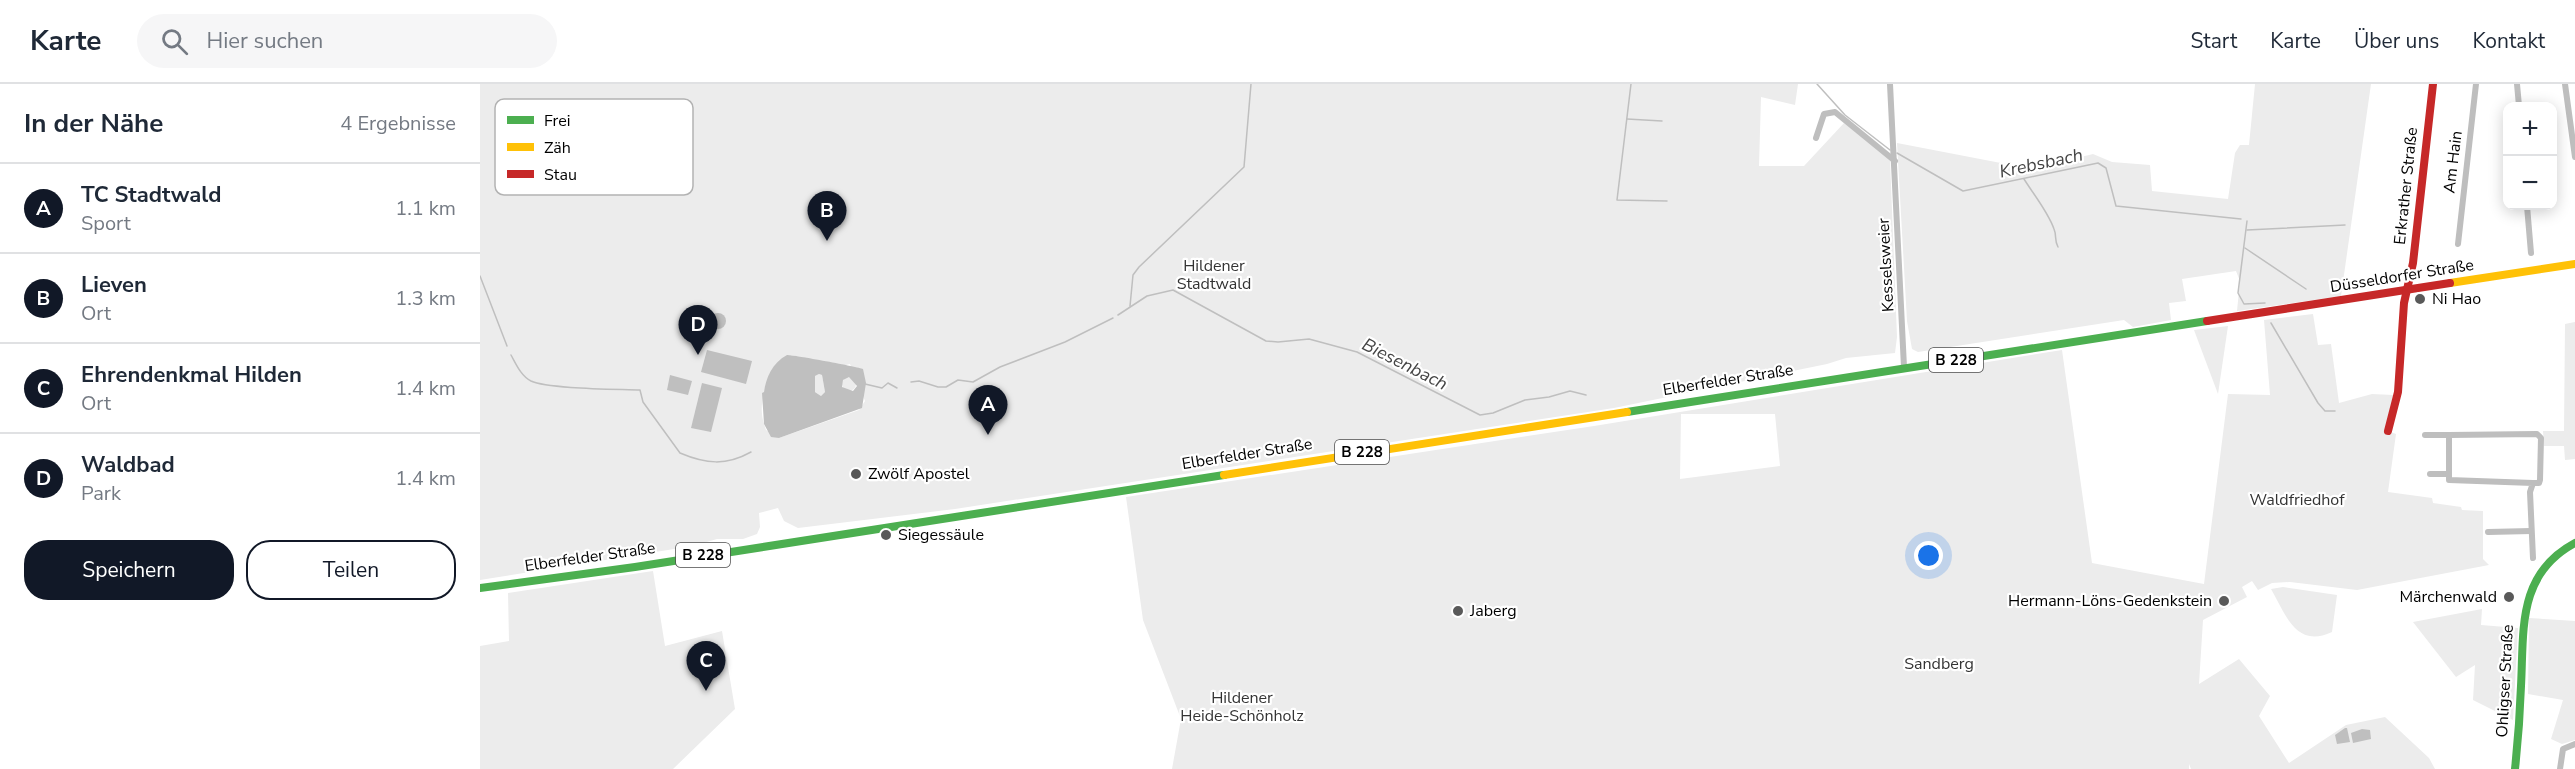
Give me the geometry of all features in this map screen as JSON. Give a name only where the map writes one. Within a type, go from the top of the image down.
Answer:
[{"type":"main road","name":"Erkrather Straße","points":[[2388,431],[2398,392],[2404,303],[2413,263],[2433,84]]},
{"type":"main road","name":"Düsseldorfer Straße","points":[[2233,317],[2575,264]]},
{"type":"main road","name":"Elberfelder Straße","points":[[480,588],[635,567],[2233,317]]},
{"type":"main road","name":"Ohligser Straße","points":[[2515,769],[2527,600],[2546,566],[2563,549],[2575,543]]},
{"type":"street","name":"Kesselsweier","points":[[1890,84],[1904,368]]},
{"type":"street","name":"Am Hain","points":[[2458,244],[2476,84]]},
{"type":"street","points":[[2517,84],[2519,102]]},
{"type":"street","points":[[2565,84],[2575,157]]},
{"type":"street","points":[[1816,138],[1824,114],[1835,112],[1894,161]]},
{"type":"street","points":[[2527,210],[2531,253]]},
{"type":"street","points":[[2426,435],[2537,434],[2541,438],[2541,480],[2539,483],[2453,482],[2449,480],[2450,435]]},
{"type":"street","points":[[2430,474],[2449,474]]},
{"type":"street","points":[[2532,483],[2533,558]]},
{"type":"street","points":[[2488,532],[2531,531]]},
{"type":"street","points":[[2560,769],[2563,749],[2575,744]]},
{"type":"green space","name":"Hildener Stadtwald","points":[[480,84],[1798,84],[1795,105],[1761,97],[1759,166],[1804,166],[1844,123],[1890,159],[1897,337],[1895,353],[1846,358],[1827,364],[1614,408],[955,509],[798,528],[784,521],[778,508],[759,513],[760,527],[757,534],[743,539],[717,539],[693,546],[480,580]],"holes":[[[791,355],[842,366],[850,364],[865,401],[859,410],[779,438],[766,430],[762,414],[763,400],[770,373],[776,365]]]},
{"type":"green space","points":[[2255,84],[2371,84],[2341,296],[2237,311],[2240,281],[2236,271],[2182,279],[2186,301],[2169,303],[2171,320],[2133,327],[2124,320],[1918,352],[1912,349],[1907,321],[1897,143],[2032,169],[2093,154],[2112,162],[2150,165],[2152,191],[2228,199],[2235,153],[2240,145],[2249,145]]},
{"type":"green space","points":[[2313,314],[2318,345],[2331,344],[2339,403],[2372,394],[2393,395],[2385,430],[2396,434],[2388,492],[2432,498],[2433,503],[2461,507],[2462,510],[2483,511],[2483,559],[2489,565],[2357,590],[2290,582],[2272,583],[2258,590],[2252,581],[2242,587],[2247,597],[2203,620],[2199,684],[2239,659],[2270,696],[2259,716],[2289,763],[2346,725],[2385,717],[2429,758],[2435,769],[2191,769],[2189,764],[2189,769],[1172,769],[1181,719],[1143,620],[1126,497],[1594,426],[2062,350],[2092,563],[2204,584],[2228,394],[2270,395],[2264,320]],"holes":[[[1681,414],[1775,414],[1780,466],[1680,479]]]},
{"type":"green space","points":[[2575,322],[2575,459],[2565,460],[2564,446],[2544,446],[2543,431],[2564,431],[2565,324]]},
{"type":"green space","points":[[2228,326],[2218,394],[2194,330]]},
{"type":"green space","points":[[822,375],[825,392],[821,396],[814,391],[815,376]]},
{"type":"green space","points":[[849,377],[854,379],[856,384],[854,389],[849,391],[844,389],[842,384],[844,379]]},
{"type":"green space","points":[[653,571],[665,646],[722,631],[735,709],[673,769],[480,769],[480,646],[509,641],[508,593]]},
{"type":"green space","points":[[2283,587],[2337,595],[2332,632],[2320,636],[2309,636],[2294,627],[2287,619],[2271,589]]},
{"type":"green space","points":[[2482,609],[2481,625],[2518,628],[2513,720],[2473,700],[2475,665],[2456,677],[2413,622]]},
{"type":"green space","points":[[2529,618],[2575,621],[2575,740],[2562,744],[2551,739],[2563,700],[2528,694]]},
{"type":"shaded area","points":[[718,313],[724,315],[726,321],[724,327],[718,329],[712,327],[710,321],[712,315]]},
{"type":"shaded area","points":[[707,350],[752,361],[746,384],[701,372]]},
{"type":"shaded area","points":[[787,355],[863,369],[866,383],[862,408],[779,438],[771,437],[764,424],[762,393],[771,371]],"holes":[[[822,375],[825,392],[821,396],[815,392],[815,376]],[[849,377],[857,386],[853,391],[842,387],[843,380]]]},
{"type":"shaded area","points":[[670,375],[692,381],[688,395],[667,390]]},
{"type":"shaded area","points":[[702,383],[722,388],[711,432],[691,428]]},
{"type":"shaded area","points":[[2347,728],[2350,742],[2337,744],[2335,735]]},
{"type":"shaded area","points":[[2362,729],[2370,730],[2371,739],[2353,743],[2351,733]]},
{"type":"waterway","points":[[1130,306],[1133,275],[1139,267],[1244,167],[1251,84]]},
{"type":"waterway","points":[[1631,84],[1617,200],[1667,201]]},
{"type":"waterway","name":"Krebsbach","points":[[1817,84],[1845,115],[1890,150]]},
{"type":"waterway","points":[[1627,119],[1662,121]]},
{"type":"waterway","name":"Krebsbach","points":[[1897,153],[1963,191],[2098,163],[2106,168],[2116,206],[2241,219]]},
{"type":"waterway","points":[[2024,179],[2045,210],[2055,231],[2058,247]]},
{"type":"waterway","name":"Krebsbach","points":[[2247,221],[2238,293],[2244,304],[2265,303]]},
{"type":"waterway","points":[[2247,230],[2345,225]]},
{"type":"waterway","points":[[2245,248],[2306,289]]},
{"type":"waterway","name":"Biesenbach","points":[[480,276],[507,346]]},
{"type":"waterway","name":"Biesenbach","points":[[1118,315],[1147,296],[1173,290],[1266,341],[1309,339],[1357,352],[1480,415],[1493,413],[1525,400],[1570,391],[1586,395]]},
{"type":"waterway","name":"Biesenbach","points":[[911,382],[919,381],[938,387],[946,387],[958,380],[973,382],[1000,367],[1065,342],[1113,318]]},
{"type":"waterway","name":"Krebsbach","points":[[2271,323],[2318,403],[2325,411],[2335,411]]},
{"type":"waterway","name":"Biesenbach","points":[[511,355],[524,376],[540,384],[640,390],[643,402],[680,453],[716,462],[733,460],[751,452]]},
{"type":"waterway","name":"Biesenbach","points":[[865,384],[882,388],[888,383],[897,388]]},
{"type":"traffic: fast","points":[[1627,412],[2207,321]]},
{"type":"traffic: fast","points":[[480,588],[635,567],[1224,475]]},
{"type":"traffic: fast","points":[[2515,769],[2527,605],[2533,587],[2543,570],[2556,556],[2575,543]]},
{"type":"traffic: slow","points":[[2450,283],[2575,264]]},
{"type":"traffic: slow","points":[[1224,475],[1627,412]]},
{"type":"traffic: jam","points":[[2388,431],[2398,392],[2404,303],[2413,263],[2433,84]]},
{"type":"traffic: jam","points":[[2207,321],[2450,283]]},
{"type":"place","name":"Lieven","points":[[827,241]]},
{"type":"place","name":"Ni Hao","points":[[2420,299]]},
{"type":"place","name":"Waldbad","points":[[698,355]]},
{"type":"place","name":"TC Stadtwald","points":[[988,435]]},
{"type":"place","name":"Zwölf Apostel","points":[[856,474]]},
{"type":"place","name":"Siegessäule","points":[[886,535]]},
{"type":"place","name":"Märchenwald","points":[[2509,597]]},
{"type":"place","name":"Hermann-Löns-Gedenkstein","points":[[2224,601]]},
{"type":"place","name":"Jaberg","points":[[1458,611]]},
{"type":"place","name":"Ehrendenkmal Hilden","points":[[706,691]]},
{"type":"park label","name":"Waldfriedhof","points":[[2297,500]]},
{"type":"park label","name":"Sandberg","points":[[1939,664]]},
{"type":"park label","name":"Hildener Heide-Schönholz","points":[[1242,707]]}]
